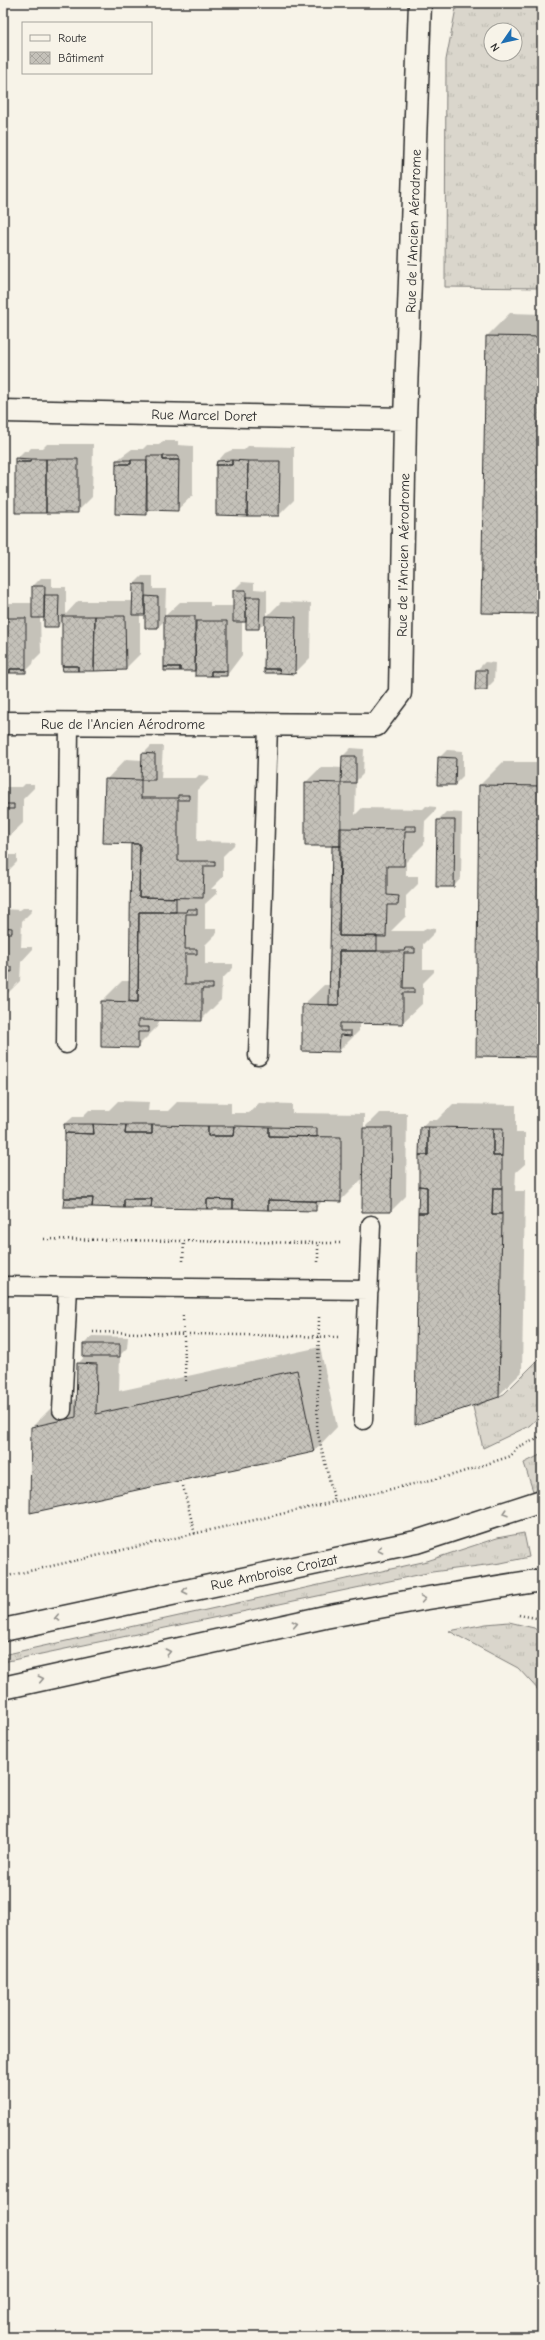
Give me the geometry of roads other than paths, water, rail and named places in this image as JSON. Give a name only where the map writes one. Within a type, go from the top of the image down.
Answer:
[{"type":"street","name":"Rue de l'Ancien Aérodrome","points":[[3,723],[376,725],[400,693],[405,420],[420,3]]},
{"type":"street","name":"Rue Marcel Doret","points":[[3,411],[405,420]]},
{"type":"street","name":"Rue Ambroise Croizat","points":[[3,1630],[416,1542],[542,1501]]},
{"type":"street","points":[[3,1688],[324,1617],[422,1599],[542,1580]]},
{"type":"lane","points":[[66,1044],[69,724]]},
{"type":"lane","points":[[258,1056],[268,725]]},
{"type":"lane","points":[[363,1420],[371,1225]]},
{"type":"lane","points":[[3,1286],[369,1290]]},
{"type":"lane","points":[[62,1410],[68,1287]]}]
